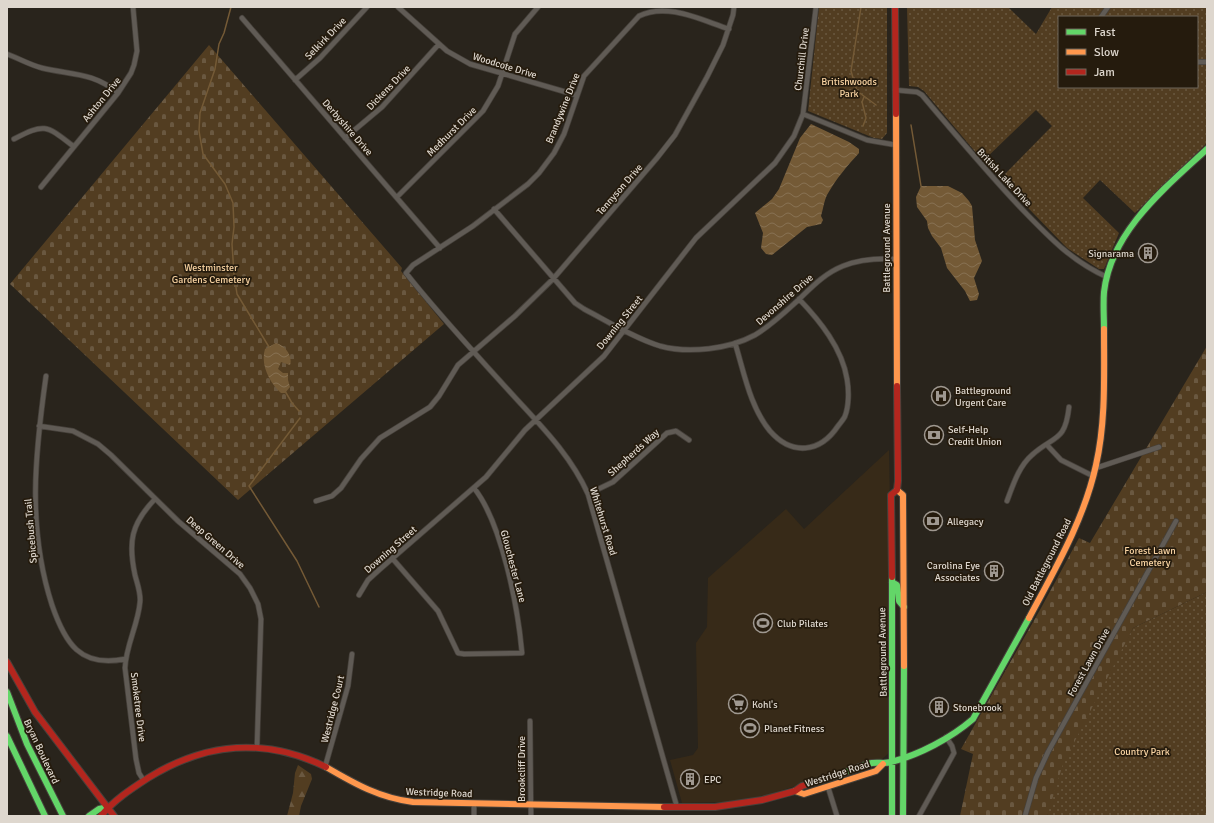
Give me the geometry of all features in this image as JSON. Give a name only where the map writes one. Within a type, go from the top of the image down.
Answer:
[{"type":"main road","name":"Battleground Avenue","points":[[892,816],[892,495],[897,490],[895,7]]},
{"type":"main road","name":"Old Battleground Road","points":[[946,737],[970,723],[988,693],[1071,539],[1088,495],[1096,468],[1104,407],[1103,317],[1107,278],[1118,248],[1131,225],[1144,209],[1207,149]]},
{"type":"main road","name":"Battleground Avenue","points":[[897,490],[903,495],[903,816]]},
{"type":"main road","points":[[892,582],[897,585],[899,601],[904,607]]},
{"type":"main road","points":[[7,662],[36,712],[114,816]]},
{"type":"main road","name":"Bryan Boulevard","points":[[7,692],[27,744],[63,816]]},
{"type":"main road","points":[[7,736],[45,816]]},
{"type":"main road","name":"Westridge Road","points":[[100,816],[108,807],[144,781],[176,762],[208,750],[237,746],[257,746],[296,754],[325,767],[359,787],[384,797],[413,802],[677,807],[735,805],[762,800],[795,791],[802,786],[873,763],[883,764],[904,758],[946,737]]},
{"type":"main road","name":"Westridge Road","points":[[795,791],[804,794],[828,787],[876,771],[883,764]]},
{"type":"main road","name":"Westridge Road","points":[[89,816],[99,809],[108,807]]},
{"type":"street","name":"Ashton Drive","points":[[41,187],[73,146],[118,93],[131,73],[136,58],[133,7]]},
{"type":"street","name":"Selkirk Drive","points":[[295,80],[320,58],[367,7]]},
{"type":"street","name":"Woodcote Drive","points":[[398,7],[439,44],[456,57],[470,64],[576,95]]},
{"type":"street","name":"Medhurst Drive","points":[[397,197],[483,112],[494,94],[515,34],[538,7]]},
{"type":"street","name":"Tennyson Drive","points":[[316,501],[332,496],[341,488],[361,459],[380,438],[430,407],[439,396],[458,365],[516,316],[553,279],[675,135],[720,52],[729,29],[734,7]]},
{"type":"street","name":"Churchill Drive","points":[[803,114],[816,7]]},
{"type":"street","points":[[1102,16],[1108,7]]},
{"type":"street","name":"Brandywine Drive","points":[[406,273],[413,265],[440,248],[533,180],[549,161],[564,134],[576,95],[584,76],[592,65],[634,21],[644,14],[658,10],[666,10],[729,29]]},
{"type":"street","name":"Derbyshire Drive","points":[[242,18],[440,248]]},
{"type":"street","name":"Dickens Drive","points":[[345,138],[382,107],[439,44]]},
{"type":"street","points":[[7,54],[40,67],[90,76],[103,81],[118,93]]},
{"type":"street","name":"British Lake Drive","points":[[895,90],[917,92],[922,95],[991,177],[1056,245],[1080,263],[1107,278]]},
{"type":"street","points":[[803,114],[866,140],[896,145]]},
{"type":"street","name":"Downing Street","points":[[359,595],[368,580],[474,488],[494,469],[517,438],[604,356],[696,238],[775,163],[794,136],[803,114]]},
{"type":"street","points":[[14,139],[38,128],[47,128],[73,146]]},
{"type":"street","name":"Devonshire Drive","points":[[494,209],[575,303],[625,331],[661,346],[675,348],[698,349],[735,344],[754,335],[770,324],[821,278],[842,266],[865,260],[896,259]]},
{"type":"street","name":"Whitehurst Road","points":[[406,273],[572,462],[588,494],[677,807]]},
{"type":"street","points":[[735,344],[753,400],[770,430],[780,440],[792,446],[809,448],[823,443],[834,433],[845,416],[847,380],[834,345],[822,326],[799,299]]},
{"type":"street","name":"Spicebush Trail","points":[[46,376],[39,426],[35,506],[39,553],[46,585],[62,632],[70,644],[84,655],[100,661],[112,662],[125,659]]},
{"type":"street","points":[[1007,501],[1018,474],[1031,455],[1056,440],[1064,428],[1068,407]]},
{"type":"street","name":"Deep Green Drive","points":[[39,426],[73,431],[98,444],[178,521],[240,574],[250,588],[258,604],[261,619],[262,640],[257,746]]},
{"type":"street","name":"Shepherds Way","points":[[588,494],[613,482],[667,433],[676,431],[689,440]]},
{"type":"street","points":[[1047,445],[1061,460],[1093,476]]},
{"type":"street","points":[[1096,468],[1159,447]]},
{"type":"street","name":"Glouchester Lane","points":[[392,558],[438,611],[458,653],[522,653],[516,610],[491,515],[484,500],[474,488]]},
{"type":"street","name":"Smoketree Drive","points":[[144,781],[139,773],[136,759],[126,683],[125,659],[135,630],[140,600],[132,562],[132,547],[135,525],[143,511],[155,499]]},
{"type":"street","name":"Forest Lawn Drive","points":[[1025,816],[1036,778],[1048,752],[1176,522]]},
{"type":"street","name":"Westridge Court","points":[[325,767],[348,686],[352,654]]},
{"type":"street","name":"Brookcliff Drive","points":[[530,721],[531,816]]},
{"type":"street","points":[[919,816],[953,755],[953,749],[946,737]]},
{"type":"street","points":[[828,787],[837,816]]},
{"type":"street","points":[[474,803],[474,816]]},
{"type":"shaded area","points":[[889,450],[891,568],[889,753],[882,759],[767,795],[725,802],[682,803],[670,760],[693,755],[698,748],[696,643],[707,627],[708,578],[786,509],[804,529]]},
{"type":"green space","name":"Britishwoods Park","points":[[819,7],[887,7],[887,133],[882,139],[874,138],[808,111]]},
{"type":"green space","points":[[907,7],[1008,7],[1036,34],[1052,7],[1207,7],[1207,143],[1135,213],[1100,180],[1083,198],[1119,233],[1104,269],[1099,269],[1067,248],[1000,179],[1052,126],[1036,110],[983,161],[924,91],[918,87],[909,86]]},
{"type":"green space","name":"Westminster Gardens Cemetery","points":[[209,45],[402,268],[401,271],[444,324],[238,500],[10,284]]},
{"type":"green space","name":"Forest Lawn Cemetery","points":[[1207,346],[1207,592],[1133,628],[1047,816],[960,816],[973,754],[961,749],[1079,538],[1090,543]]},
{"type":"green space","name":"Country Park","points":[[1207,592],[1207,816],[1047,816],[1063,764],[1133,628]]},
{"type":"green space","points":[[298,765],[311,774],[312,779],[301,806],[299,816],[287,816],[293,793],[295,773]]},
{"type":"water","points":[[811,124],[849,142],[859,149],[859,153],[842,173],[827,195],[821,216],[823,220],[821,224],[807,227],[772,255],[766,254],[761,248],[763,233],[755,213],[772,199],[779,189],[800,138]]},
{"type":"water","points":[[921,186],[948,186],[962,193],[972,206],[975,240],[982,261],[974,278],[979,294],[977,300],[970,301],[965,291],[947,268],[941,248],[932,236],[928,228],[927,221],[917,207],[916,197]]},
{"type":"water","points":[[276,343],[288,351],[291,362],[290,365],[281,362],[278,369],[283,373],[288,373],[290,387],[285,393],[281,393],[273,384],[265,367],[265,349]]},
{"type":"waterway","points":[[231,7],[224,33],[219,44],[215,69],[200,113],[199,131],[203,154],[225,184],[233,203],[234,227],[232,244],[237,294],[269,347]]},
{"type":"waterway","points":[[861,7],[851,71],[857,91],[876,105]]},
{"type":"waterway","points":[[863,126],[866,118],[862,102],[864,97]]},
{"type":"waterway","points":[[911,125],[921,186]]},
{"type":"waterway","points":[[285,391],[299,411]]},
{"type":"waterway","points":[[300,418],[249,486],[297,561],[319,607]]},
{"type":"traffic: fast","points":[[1104,329],[1104,292],[1109,270],[1117,249],[1142,212],[1174,179],[1207,149]]},
{"type":"traffic: fast","points":[[892,577],[892,816]]},
{"type":"traffic: fast","points":[[892,582],[897,585],[899,601],[904,607]]},
{"type":"traffic: fast","points":[[843,773],[869,764],[888,763],[913,755],[945,739],[973,719],[1029,618]]},
{"type":"traffic: fast","points":[[903,816],[904,666]]},
{"type":"traffic: fast","points":[[7,692],[27,744],[63,816]]},
{"type":"traffic: fast","points":[[7,736],[45,816]]},
{"type":"traffic: fast","points":[[89,816],[99,809],[108,807]]},
{"type":"traffic: slow","points":[[896,114],[897,386]]},
{"type":"traffic: slow","points":[[1029,618],[1068,544],[1091,485],[1099,448],[1103,415],[1104,329]]},
{"type":"traffic: slow","points":[[897,490],[903,495],[904,666]]},
{"type":"traffic: slow","points":[[795,791],[804,794],[876,771],[883,764]]},
{"type":"traffic: slow","points":[[326,767],[379,794],[413,802],[664,807]]},
{"type":"traffic: jam","points":[[895,7],[896,114]]},
{"type":"traffic: jam","points":[[892,577],[891,495],[897,490],[898,481],[897,386]]},
{"type":"traffic: jam","points":[[7,662],[35,712],[114,816]]},
{"type":"traffic: jam","points":[[101,816],[117,800],[148,778],[170,766],[192,757],[213,751],[236,748],[258,748],[280,751],[303,757],[326,767]]},
{"type":"traffic: jam","points":[[664,807],[715,807],[762,800],[795,791],[802,786],[843,773]]},
{"type":"place","name":"Signarama","points":[[1148,253]]},
{"type":"place","name":"Battleground Urgent Care","points":[[941,396]]},
{"type":"place","name":"Self-Help Credit Union","points":[[934,435]]},
{"type":"place","name":"Allegacy","points":[[933,521]]},
{"type":"place","name":"Carolina Eye Associates","points":[[994,571]]},
{"type":"place","name":"Club Pilates","points":[[763,623]]},
{"type":"place","name":"Kohl's","points":[[738,704]]},
{"type":"place","name":"Stonebrook","points":[[939,707]]},
{"type":"place","name":"Planet Fitness","points":[[750,728]]},
{"type":"place","name":"EPC","points":[[690,779]]}]
